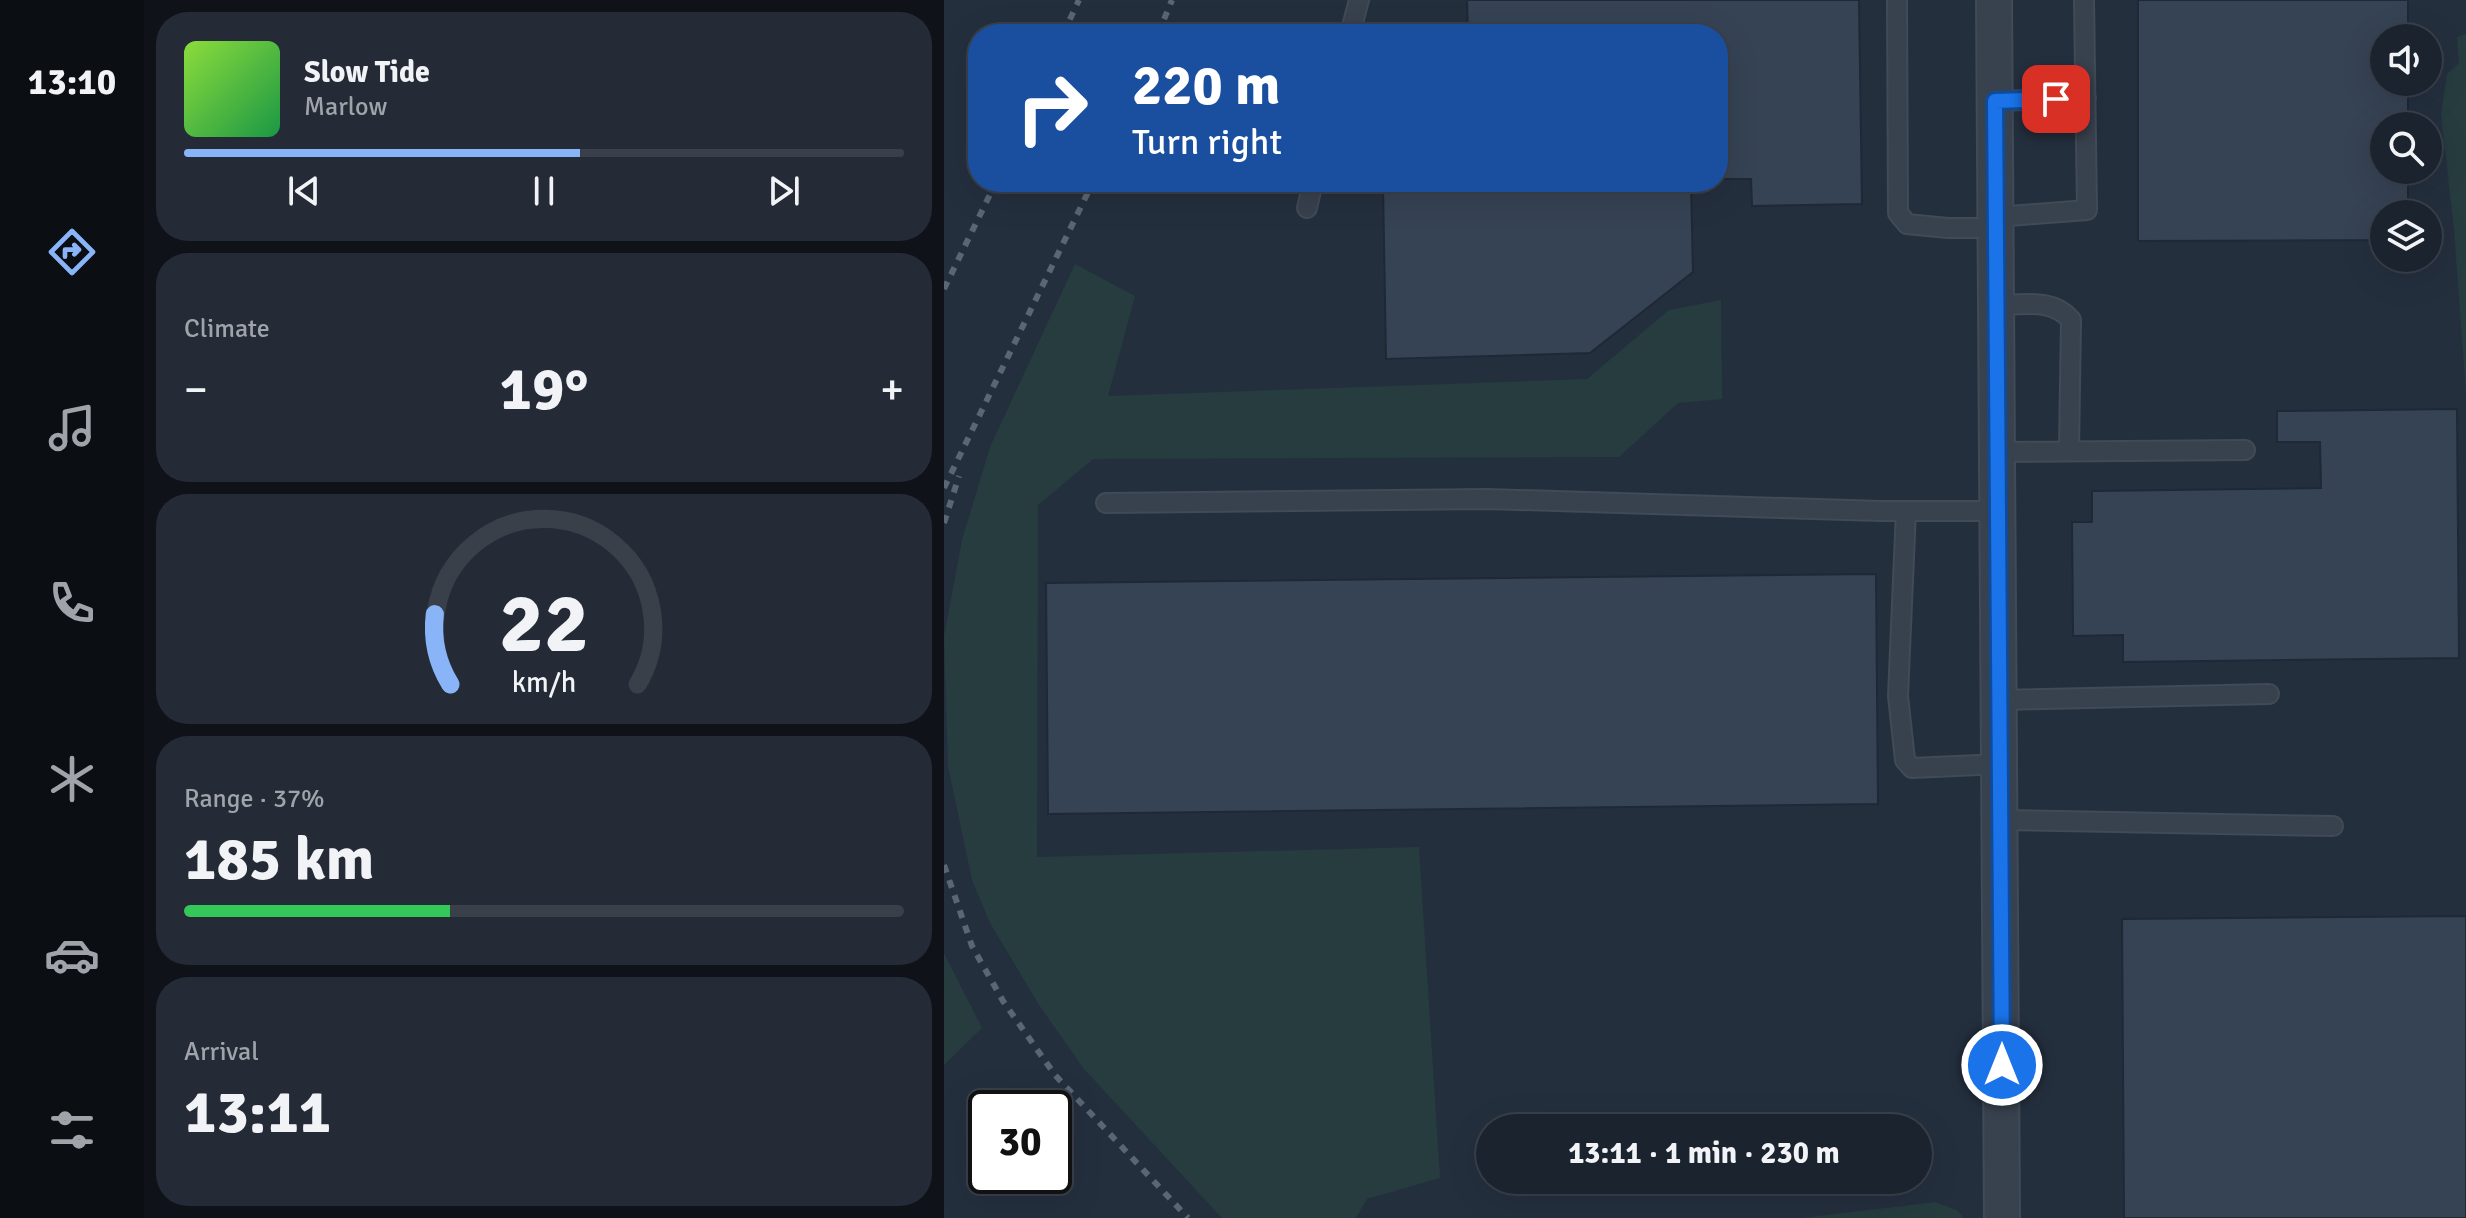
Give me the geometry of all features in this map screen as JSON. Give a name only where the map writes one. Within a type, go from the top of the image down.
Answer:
[{"type":"street","points":[[1994,0],[2002,1218]]},
{"type":"lane","points":[[1353,24],[1359,0]]},
{"type":"lane","points":[[1897,0],[1898,213],[1907,224],[1948,228],[2087,210],[2084,0]]},
{"type":"lane","points":[[1995,101],[2086,98]]},
{"type":"lane","points":[[1307,208],[1311,192]]},
{"type":"lane","points":[[1997,305],[2054,305],[2071,320],[2069,451]]},
{"type":"lane","points":[[1998,452],[2245,450]]},
{"type":"lane","points":[[1106,503],[1488,499],[1999,511]]},
{"type":"lane","points":[[1906,511],[1898,696],[1905,760],[1912,768],[2001,764]]},
{"type":"lane","points":[[2000,700],[2269,694]]},
{"type":"lane","points":[[2001,820],[2333,826]]},
{"type":"green space","points":[[2466,34],[2466,393],[2441,112],[2447,74],[2459,63],[2457,37]]},
{"type":"green space","points":[[1075,264],[1135,296],[1108,396],[1587,379],[1669,310],[1721,300],[1722,399],[1678,403],[1619,457],[1093,459],[1038,505],[1037,857],[1419,847],[1440,1178],[1367,1199],[1356,1218],[1222,1218],[1084,1069],[1039,1005],[990,923],[972,880],[948,766],[944,636],[962,540],[990,447]]},
{"type":"green space","points":[[944,953],[982,1028],[944,1065]]},
{"type":"green space","points":[[1936,1202],[1958,1211],[1964,1218],[1802,1218]]},
{"type":"building","points":[[1467,0],[1859,0],[1862,204],[1752,206],[1751,179],[1728,179],[1728,24],[1468,24]]},
{"type":"building","points":[[2138,0],[2408,0],[2408,24],[2370,24],[2370,96],[2408,96],[2408,112],[2370,112],[2370,184],[2408,184],[2408,200],[2370,200],[2370,240],[2138,241]]},
{"type":"building","points":[[1383,192],[1691,192],[1693,272],[1590,353],[1386,359]]},
{"type":"building","points":[[2457,409],[2459,658],[2123,662],[2123,635],[2073,636],[2072,522],[2092,522],[2092,491],[2321,488],[2320,442],[2277,442],[2277,411]]},
{"type":"building","points":[[1876,574],[1878,804],[1048,814],[1046,583]]},
{"type":"building","points":[[2466,916],[2466,1218],[2124,1218],[2122,919]]},
{"type":"railway","points":[[1068,24],[1079,0]]},
{"type":"railway","points":[[1162,24],[1172,0]]},
{"type":"railway","points":[[944,289],[991,192]]},
{"type":"railway","points":[[944,488],[1088,192]]},
{"type":"railway","points":[[944,523],[959,476]]},
{"type":"railway","points":[[944,865],[972,946],[1003,1001],[1055,1075],[1188,1218]]},
{"type":"route","points":[[2002,1065],[1995,101],[2056,99]]}]
